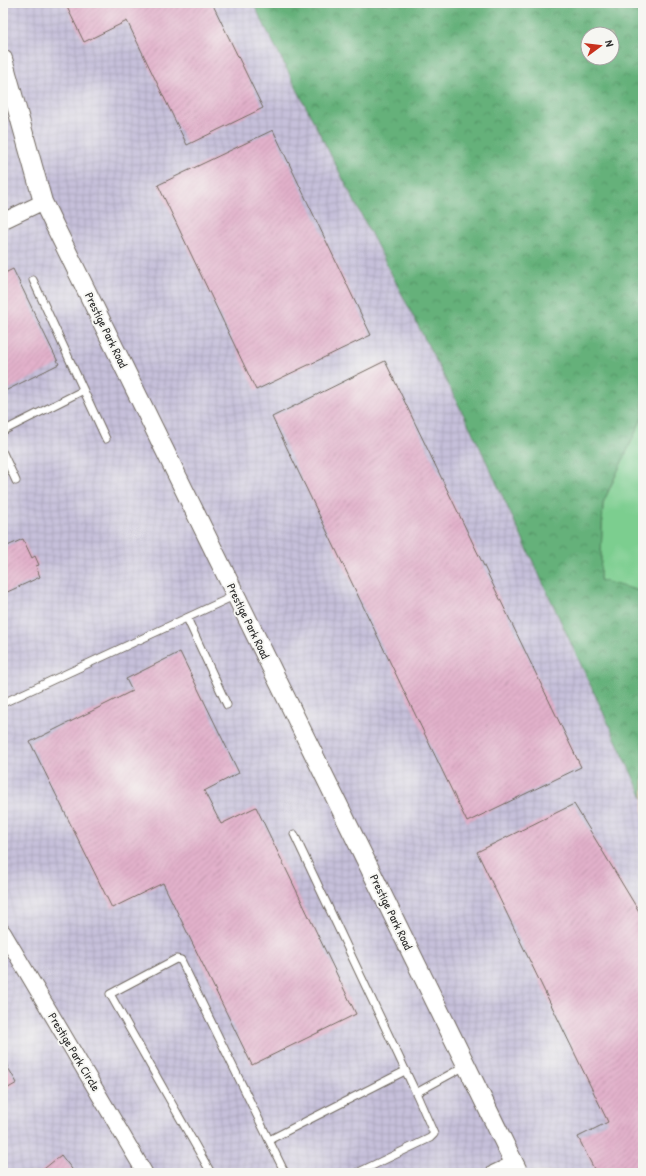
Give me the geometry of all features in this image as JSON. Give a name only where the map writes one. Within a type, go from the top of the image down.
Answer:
[{"type":"street","name":"Prestige Park Road","points":[[3,59],[43,202],[517,1168]]},
{"type":"street","points":[[3,221],[43,202]]},
{"type":"street","name":"Prestige Park Circle","points":[[3,932],[145,1173]]},
{"type":"street","points":[[494,1173],[517,1168]]},
{"type":"lane","points":[[33,280],[82,391],[106,439]]},
{"type":"lane","points":[[3,430],[82,391]]},
{"type":"lane","points":[[3,453],[16,481]]},
{"type":"lane","points":[[3,703],[236,595]]},
{"type":"lane","points":[[186,618],[227,705]]},
{"type":"lane","points":[[294,834],[434,1134],[430,1138],[357,1173]]},
{"type":"lane","points":[[211,1173],[110,994],[176,959],[181,960],[285,1173]]},
{"type":"lane","points":[[416,1093],[466,1065]]},
{"type":"lane","points":[[269,1140],[405,1071]]},
{"type":"shaded area","points":[[3,3],[253,3],[476,439],[643,798],[643,1173],[3,1173]]},
{"type":"green space","points":[[253,3],[643,3],[643,416],[603,503],[600,580],[643,592],[643,798],[476,439]]},
{"type":"green space","points":[[643,416],[643,592],[600,580],[603,503]]},
{"type":"building","points":[[65,3],[212,3],[263,108],[187,145],[127,21],[84,42]]},
{"type":"building","points":[[273,130],[371,335],[256,390],[158,185]]},
{"type":"building","points":[[13,269],[59,364],[3,392],[3,274]]},
{"type":"building","points":[[385,361],[581,767],[467,822],[272,417]]},
{"type":"building","points":[[23,539],[32,558],[35,556],[39,565],[36,566],[40,577],[3,594],[3,548]]},
{"type":"building","points":[[180,652],[239,773],[204,791],[221,824],[256,807],[356,1014],[252,1065],[163,883],[112,908],[30,742],[132,691],[126,679]]},
{"type":"building","points":[[574,804],[643,918],[643,1173],[596,1173],[578,1137],[608,1122],[477,852]]},
{"type":"building","points":[[3,1059],[17,1083],[3,1091]]},
{"type":"building","points":[[61,1155],[75,1173],[39,1173]]}]
